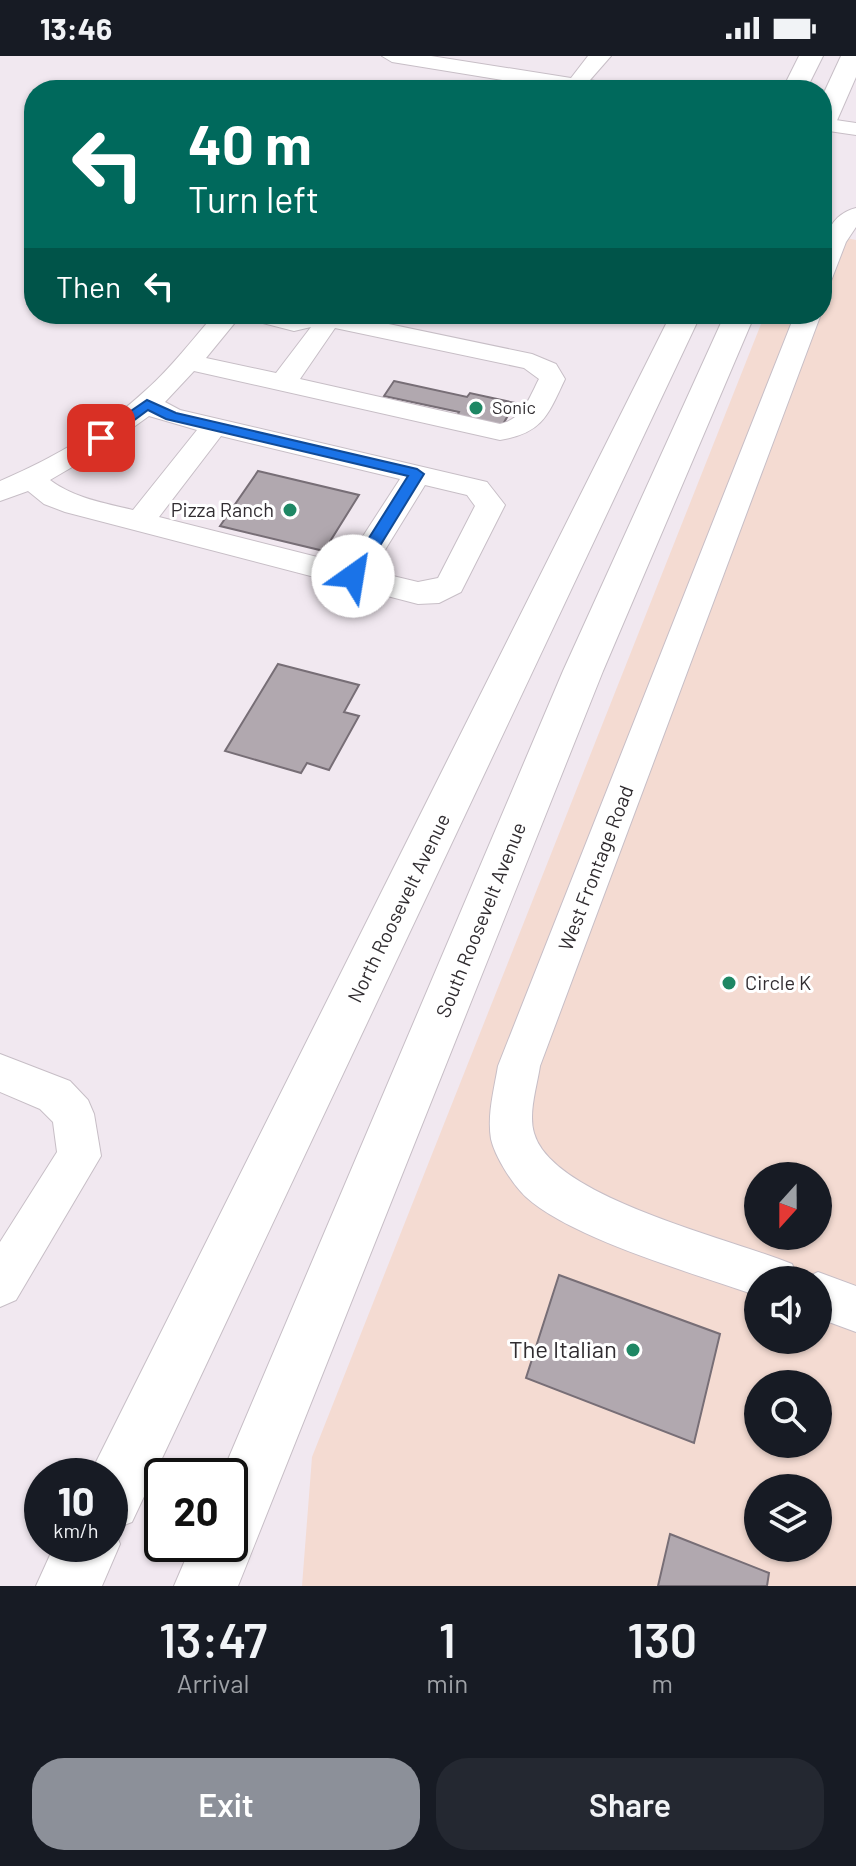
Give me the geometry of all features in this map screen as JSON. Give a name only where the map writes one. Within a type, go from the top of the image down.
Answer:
[{"type":"highway","points":[[799,80],[811,56]]},
{"type":"highway","points":[[832,102],[853,56]]},
{"type":"highway","name":"North Roosevelt Avenue","points":[[128,1463],[681,324]]},
{"type":"highway","name":"South Roosevelt Avenue","points":[[248,1485],[583,671],[736,324]]},
{"type":"highway","points":[[68,1586],[80,1562]]},
{"type":"highway","points":[[206,1586],[216,1562]]},
{"type":"street","points":[[392,56],[534,80]]},
{"type":"street","points":[[580,80],[592,62],[601,56]]},
{"type":"street","points":[[832,125],[856,129]]},
{"type":"street","points":[[832,248],[847,220],[856,215]]},
{"type":"street","points":[[0,492],[31,479],[101,438],[147,404],[220,324]]},
{"type":"street","points":[[283,383],[325,324]]},
{"type":"street","points":[[186,361],[500,432],[529,424],[552,379],[547,370],[532,362],[353,324]]},
{"type":"street","name":"West Frontage Road","points":[[744,1268],[571,1203],[540,1181],[524,1161],[513,1141],[511,1116],[519,1066],[804,324]]},
{"type":"street","points":[[31,479],[54,497],[418,593],[439,592],[450,585],[490,505],[477,488],[171,416],[147,404]]},
{"type":"street","points":[[140,521],[215,426]]},
{"type":"street","points":[[353,576],[417,474]]},
{"type":"street","points":[[0,1073],[55,1095],[73,1114],[79,1156],[0,1284]]},
{"type":"street","points":[[832,1300],[856,1309]]},
{"type":"shaded area","points":[[832,235],[856,240],[856,1586],[302,1586],[312,1457],[761,324],[832,324]]},
{"type":"building","name":"Sonic","points":[[394,381],[467,397],[470,393],[515,403],[502,426],[457,416],[459,412],[384,396]]},
{"type":"building","name":"Pizza Ranch","points":[[258,471],[359,495],[324,551],[220,526]]},
{"type":"building","points":[[278,664],[359,685],[344,712],[359,716],[329,770],[307,763],[301,773],[225,751]]},
{"type":"building","points":[[559,1275],[720,1334],[694,1443],[526,1378]]},
{"type":"building","points":[[670,1534],[769,1573],[767,1586],[658,1586]]},
{"type":"place","name":"Sonic","points":[[476,408]]},
{"type":"place","name":"Pizza Ranch","points":[[290,510]]},
{"type":"place","name":"Circle K","points":[[729,983]]},
{"type":"place","name":"The Italian","points":[[633,1350]]},
{"type":"route","points":[[101,438],[147,404],[171,416],[417,474],[353,576]]}]
